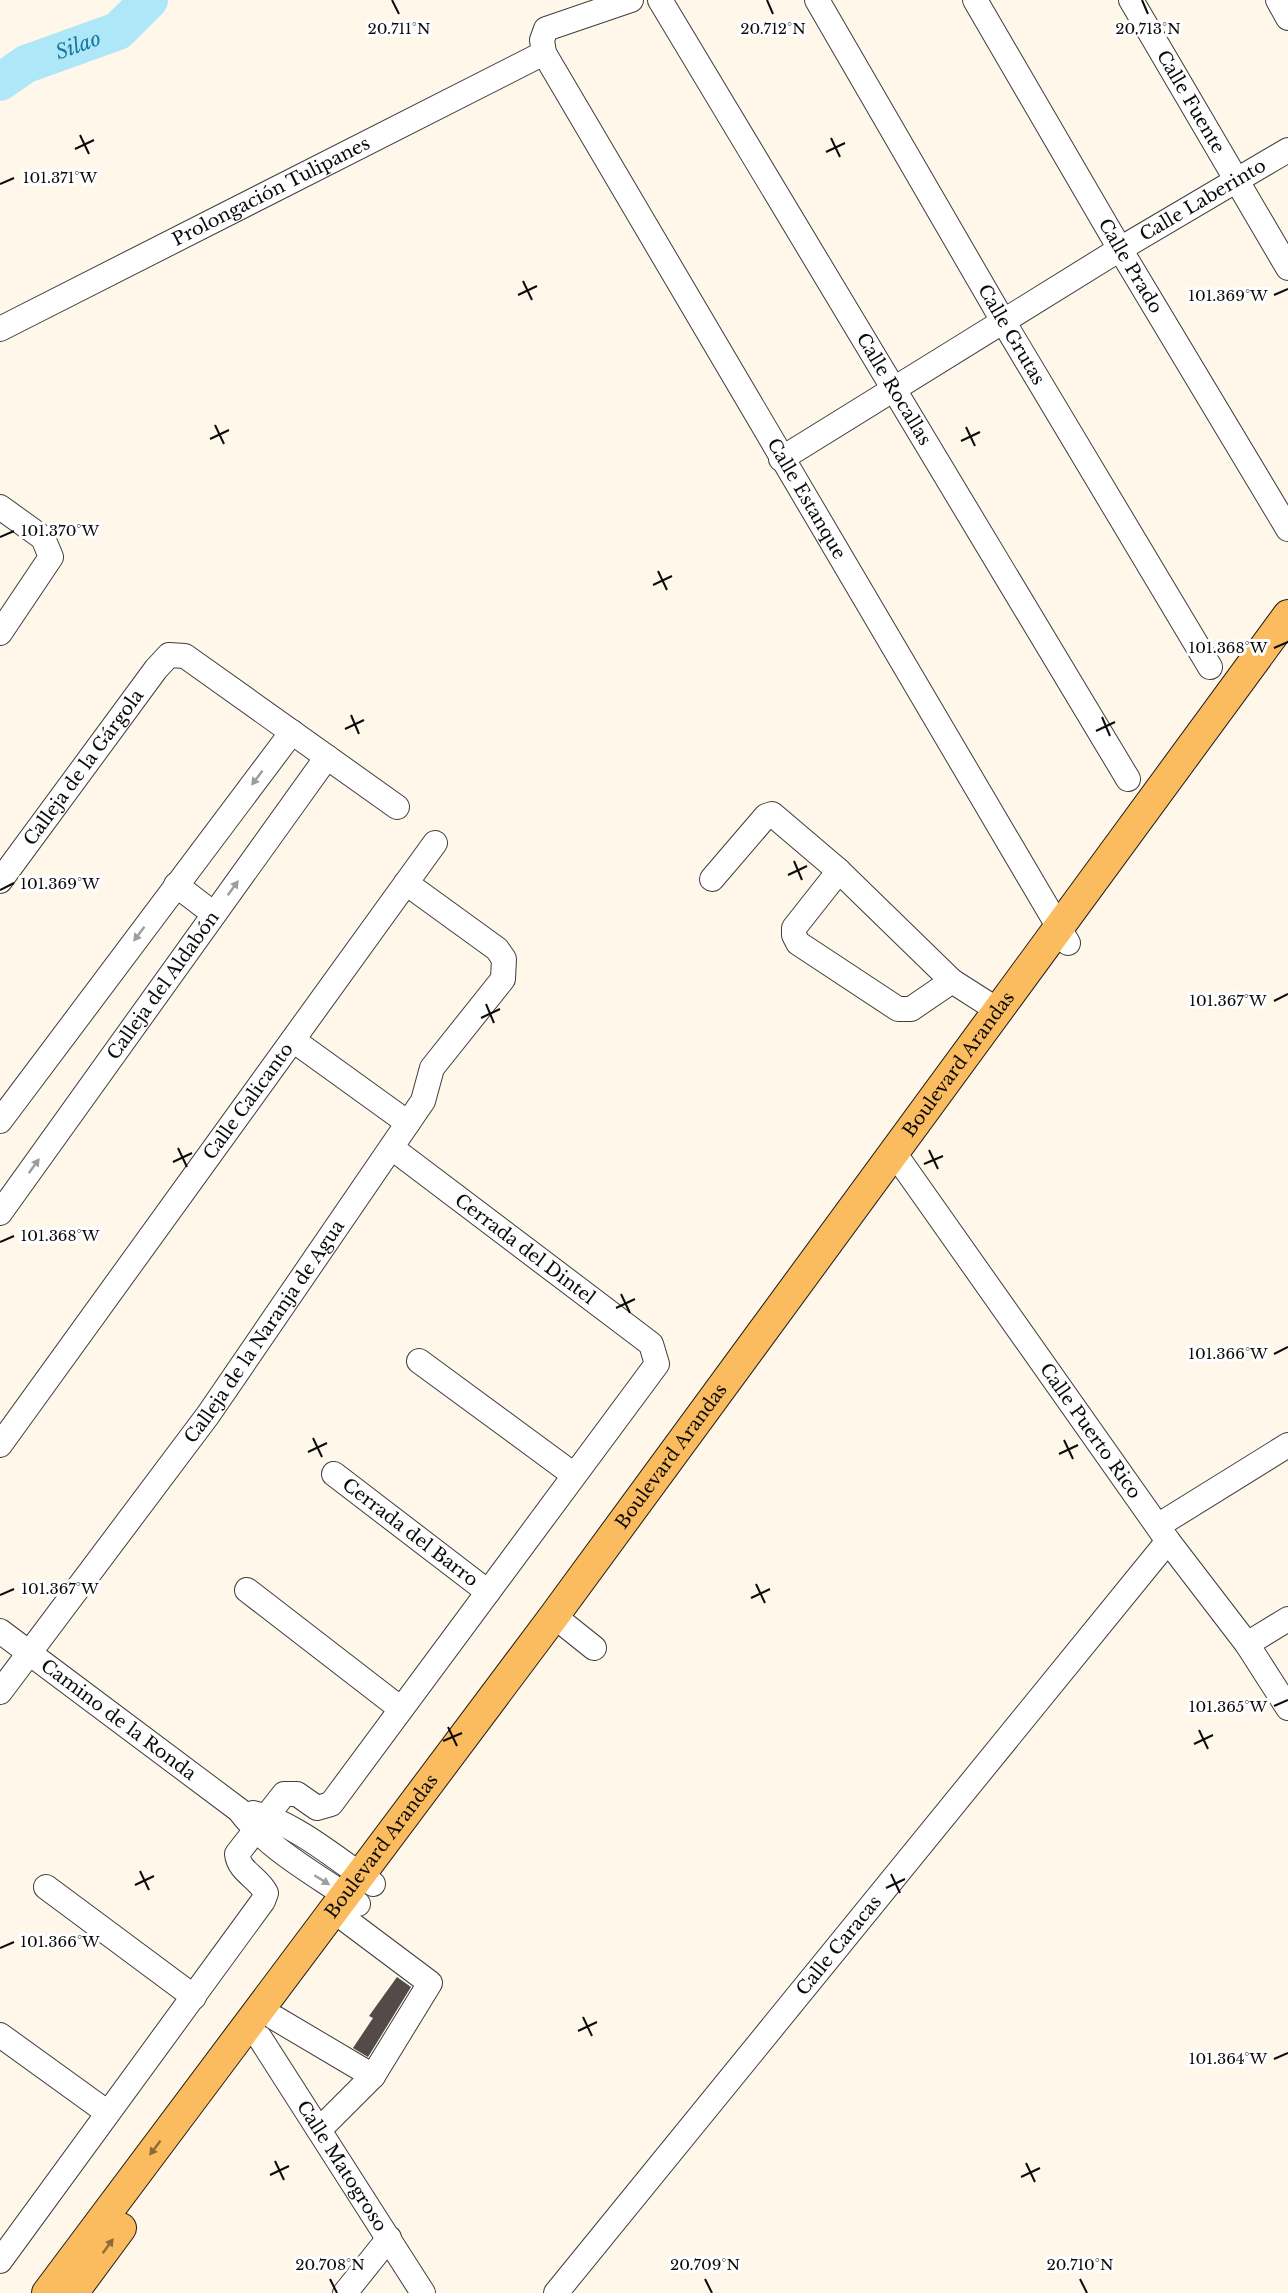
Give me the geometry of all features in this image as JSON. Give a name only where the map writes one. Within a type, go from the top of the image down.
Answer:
[{"type":"main road","name":"Boulevard Arandas","points":[[898,1160],[999,1011],[1064,936],[1288,615]]},
{"type":"main road","name":"Boulevard Arandas","points":[[47,2293],[357,1896],[1064,936],[1288,648]]},
{"type":"main road","name":"Boulevard Arandas","points":[[74,2293],[268,2028],[357,1896]]},
{"type":"street","points":[[544,53],[542,40],[546,29],[631,0]]},
{"type":"street","name":"Calle Rocallas","points":[[660,0],[1128,779]]},
{"type":"street","name":"Calle Grutas","points":[[816,0],[1003,321],[1210,667]]},
{"type":"street","name":"Calle Prado","points":[[975,0],[1120,249],[1288,529]]},
{"type":"street","name":"Calle Fuente","points":[[1131,0],[1288,268]]},
{"type":"street","points":[[1278,0],[1288,18]]},
{"type":"street","name":"Prolongación Tulipanes","points":[[0,329],[544,53]]},
{"type":"street","name":"Calle Estanque","points":[[544,53],[781,459],[1064,936]]},
{"type":"street","name":"Calle Laberinto","points":[[781,459],[1120,249],[1288,150]]},
{"type":"street","points":[[0,507],[43,538],[51,557],[0,633]]},
{"type":"street","name":"Calleja de la Gárgola","points":[[0,881],[156,669],[169,656],[185,656],[292,732]]},
{"type":"street","points":[[3,1115],[292,732],[397,807]]},
{"type":"street","name":"Calleja del Aldabón","points":[[0,1213],[327,757]]},
{"type":"street","points":[[712,879],[766,816],[772,814],[838,871],[952,981],[999,1011]]},
{"type":"street","name":"Calle Calicanto","points":[[1,1441],[435,843]]},
{"type":"street","points":[[838,871],[794,928],[794,935],[798,943],[898,1010],[911,1009],[952,981]]},
{"type":"street","name":"Calleja de la Naranja de Agua","points":[[0,1692],[208,1415],[423,1101],[432,1068],[503,979],[504,959],[497,949],[406,883]]},
{"type":"street","points":[[177,885],[214,914]]},
{"type":"street","points":[[293,1040],[408,1123]]},
{"type":"street","name":"Cerrada del Dintel","points":[[392,1148],[651,1344],[656,1353],[657,1364],[574,1475]]},
{"type":"street","name":"Calle Puerto Rico","points":[[898,1160],[1163,1533],[1247,1644],[1288,1708]]},
{"type":"street","points":[[0,2261],[8,2232],[108,2114],[263,1901],[266,1893],[262,1884],[238,1861],[237,1854],[284,1794],[291,1792],[316,1808],[331,1804],[574,1475],[419,1361]]},
{"type":"street","name":"Calle Caracas","points":[[556,2293],[1163,1533],[1288,1445]]},
{"type":"street","name":"Cerrada del Barro","points":[[334,1474],[488,1592]]},
{"type":"street","points":[[247,1590],[401,1709]]},
{"type":"street","points":[[1247,1644],[1288,1618]]},
{"type":"street","points":[[559,1620],[594,1648]]},
{"type":"street","name":"Camino de la Ronda","points":[[0,1631],[357,1896],[430,1983],[373,2076]]},
{"type":"street","points":[[46,1887],[194,1996]]},
{"type":"street","points":[[268,2028],[373,2076],[319,2130]]},
{"type":"street","name":"Calle Matogroso","points":[[268,2028],[319,2130],[423,2293]]},
{"type":"street","points":[[0,2035],[108,2114]]},
{"type":"street","points":[[345,2293],[389,2238]]},
{"type":"building","points":[[397,1977],[411,1987],[368,2057],[353,2048],[373,2018],[369,2016]]},
{"type":"waterway","name":"Silao","points":[[0,82],[26,64],[118,31],[149,0]]}]
